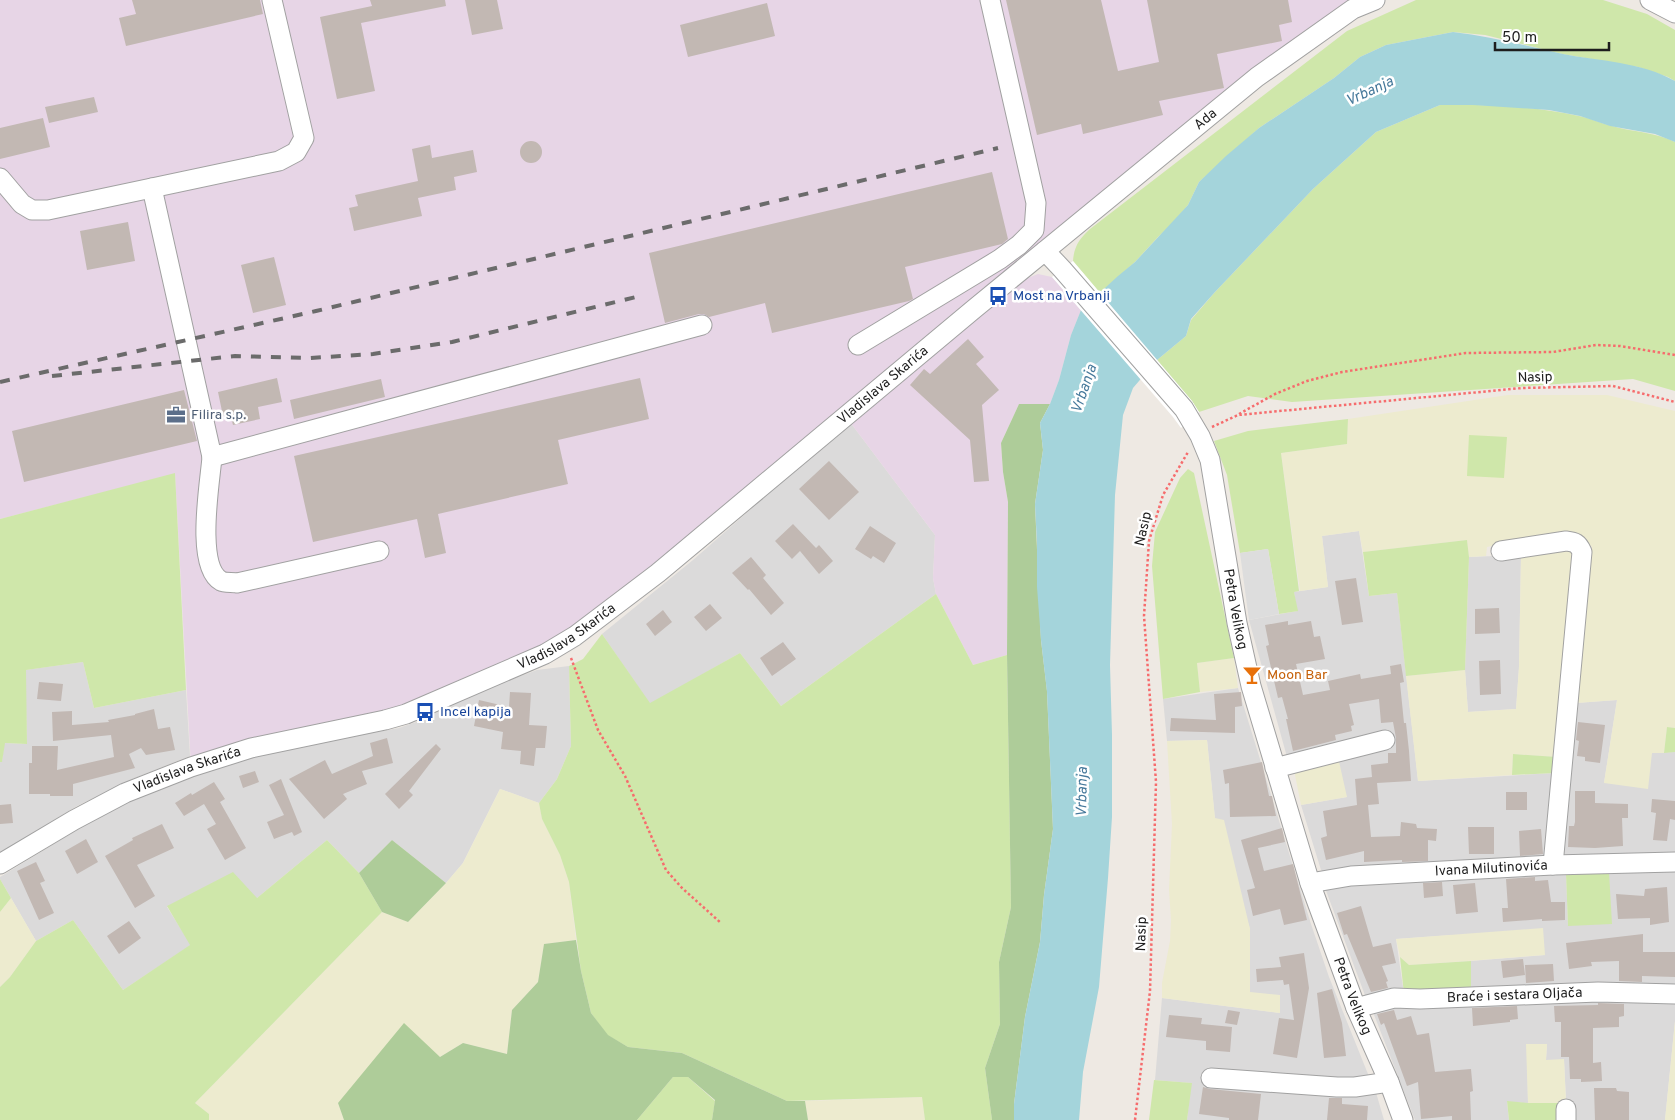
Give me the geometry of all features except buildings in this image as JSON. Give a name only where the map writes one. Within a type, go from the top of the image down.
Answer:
[{"type":"street","points":[[0,178],[22,204],[32,210],[63,208],[280,161],[296,152],[304,138],[272,0]]},
{"type":"street","points":[[858,344],[1000,259],[1019,246],[1034,230],[1036,203],[990,0]]},
{"type":"street","name":"Ada","points":[[1045,251],[1257,77],[1353,9],[1375,0]]},
{"type":"street","points":[[1650,0],[1675,13]]},
{"type":"street","points":[[152,188],[212,457],[205,537],[207,557],[214,572],[221,581],[237,583],[379,551]]},
{"type":"street","name":"Petra Velikog","points":[[1045,251],[1184,409],[1210,460],[1237,623],[1251,686],[1310,883],[1356,1008],[1389,1082],[1403,1120]]},
{"type":"street","name":"Vladislava Skarića","points":[[0,864],[116,797],[191,766],[251,748],[406,714],[545,654],[565,642],[658,573],[1045,251]]},
{"type":"street","points":[[212,457],[702,325]]},
{"type":"street","points":[[1501,551],[1566,541],[1575,542],[1582,552],[1554,866]]},
{"type":"street","points":[[1276,768],[1385,740]]},
{"type":"street","name":"Ivana Milutinovića","points":[[1310,883],[1351,876],[1675,862]]},
{"type":"street","name":"Braće i sestara Oljača","points":[[1356,1008],[1394,998],[1598,992],[1675,994]]},
{"type":"street","points":[[1211,1078],[1337,1087],[1354,1087],[1389,1082]]},
{"type":"path","points":[[1238,415],[1274,394],[1342,372],[1466,353],[1487,351],[1554,352],[1596,345],[1620,346],[1675,355]]},
{"type":"path","name":"Nasip","points":[[1134,1120],[1150,991],[1156,782],[1144,616],[1149,541],[1163,495],[1192,445],[1195,428],[1206,430],[1238,415],[1522,388],[1613,386],[1675,402]]},
{"type":"path","points":[[565,642],[598,730],[626,776],[666,870],[682,888],[721,923]]},
{"type":"shaded area","points":[[0,0],[1375,0],[1353,9],[575,636],[470,686],[191,767],[175,474],[0,519]]},
{"type":"shaded area","points":[[1038,274],[1052,277],[1081,310],[1071,335],[1059,380],[1050,404],[1019,404],[1001,443],[1008,502],[1007,655],[973,665],[936,594],[933,578],[935,535],[850,422],[1025,279]]},
{"type":"shaded area","points":[[1508,395],[1607,395],[1675,411],[1675,728],[1667,727],[1664,753],[1652,753],[1648,789],[1604,783],[1617,700],[1576,703],[1592,547],[1583,539],[1508,542],[1487,547],[1486,556],[1469,557],[1467,540],[1363,552],[1359,531],[1322,536],[1328,587],[1300,591],[1281,453],[1347,444],[1348,419]]},
{"type":"shaded area","points":[[850,422],[935,535],[933,578],[936,594],[781,706],[740,653],[650,704],[602,634],[693,560]]},
{"type":"shaded area","points":[[1359,531],[1369,596],[1397,593],[1418,781],[1555,773],[1546,858],[1323,872],[1321,870],[1301,805],[1347,797],[1287,757],[1249,620],[1297,611],[1294,592],[1328,587],[1322,536]]},
{"type":"shaded area","points":[[1570,547],[1575,553],[1557,757],[1513,754],[1512,775],[1418,781],[1406,676],[1465,670],[1468,712],[1516,709],[1519,667],[1521,555]]},
{"type":"shaded area","points":[[1268,549],[1279,614],[1249,620],[1240,553]]},
{"type":"shaded area","points":[[1521,555],[1519,667],[1516,709],[1468,712],[1465,670],[1469,557]]},
{"type":"shaded area","points":[[1234,658],[1238,688],[1200,692],[1197,663]]},
{"type":"shaded area","points":[[83,662],[94,708],[186,690],[190,756],[135,778],[77,806],[0,853],[0,762],[2,761],[4,743],[27,744],[25,670]]},
{"type":"shaded area","points":[[569,666],[571,746],[557,779],[539,803],[500,789],[463,863],[446,883],[392,840],[359,873],[327,840],[257,898],[167,907],[191,945],[123,990],[73,920],[36,941],[0,879],[0,877],[119,804],[150,791],[267,752],[399,728],[491,687],[537,670]]},
{"type":"shaded area","points":[[1238,688],[1311,924],[1329,977],[1375,1089],[1384,1120],[1187,1120],[1191,1083],[1155,1080],[1162,998],[1280,1013],[1250,993],[1250,929],[1215,819],[1207,740],[1167,741],[1163,699]]},
{"type":"shaded area","points":[[1617,700],[1604,783],[1652,753],[1675,752],[1675,858],[1561,857],[1576,703]]},
{"type":"shaded area","points":[[1207,740],[1215,818],[1224,820],[1250,929],[1250,992],[1280,995],[1280,1013],[1162,998],[1162,983],[1170,941],[1171,920],[1169,890],[1172,824],[1167,741]]},
{"type":"shaded area","points":[[1338,757],[1347,797],[1301,805],[1294,770]]},
{"type":"shaded area","points":[[500,789],[539,803],[542,819],[560,855],[569,882],[576,940],[544,944],[538,982],[512,1010],[507,1054],[463,1043],[440,1057],[338,1103],[344,1120],[209,1120],[209,1114],[195,1103],[382,912],[408,922],[446,883],[463,863]]},
{"type":"shaded area","points":[[1675,871],[1675,992],[1471,991],[1471,961],[1545,955],[1452,935],[1396,939],[1404,994],[1366,998],[1325,888],[1415,877],[1566,874],[1568,926],[1609,872]]},
{"type":"shaded area","points":[[11,898],[36,941],[10,977],[0,987],[0,912]]},
{"type":"shaded area","points":[[1543,928],[1545,955],[1454,962],[1409,965],[1400,957],[1396,939]]},
{"type":"shaded area","points":[[1675,1000],[1675,1021],[1665,1120],[1567,1120],[1564,1060],[1546,1060],[1547,1044],[1527,1044],[1528,1103],[1507,1102],[1509,1120],[1415,1120],[1371,1007],[1397,1002]]},
{"type":"shaded area","points":[[1675,1021],[1675,1120],[1665,1120]]},
{"type":"shaded area","points":[[1526,1044],[1547,1044],[1546,1060],[1564,1059],[1566,1103],[1528,1103]]},
{"type":"shaded area","points":[[922,1097],[925,1120],[808,1120],[805,1101]]},
{"type":"green space","points":[[1416,0],[1603,0],[1647,14],[1675,30],[1675,81],[1638,67],[1562,54],[1485,35],[1453,32],[1386,45],[1360,57],[1334,78],[1259,128],[1199,182],[1188,205],[1171,225],[1135,262],[1100,293],[1073,261],[1078,243],[1090,229],[1347,31]]},
{"type":"green space","points":[[1440,105],[1510,106],[1544,110],[1583,117],[1620,128],[1660,136],[1675,142],[1675,391],[1633,379],[1292,402],[1248,396],[1199,412],[1157,360],[1186,336],[1191,320],[1215,292],[1313,189],[1376,132]]},
{"type":"green space","points":[[1019,404],[1050,404],[1040,423],[1043,450],[1035,504],[1041,640],[1047,691],[1053,829],[1040,942],[1025,1017],[1014,1104],[1014,1120],[992,1120],[985,1068],[1000,1024],[999,962],[1011,907],[1007,655],[1008,502],[1001,443]]},
{"type":"green space","points":[[1348,419],[1347,444],[1281,453],[1299,591],[1294,592],[1298,611],[1279,614],[1268,549],[1240,553],[1227,475],[1214,441],[1248,431]]},
{"type":"green space","points":[[1469,435],[1507,437],[1504,478],[1467,476]]},
{"type":"green space","points":[[1188,469],[1194,473],[1234,658],[1197,663],[1200,692],[1163,699],[1152,566],[1155,532],[1180,478]]},
{"type":"green space","points":[[175,473],[186,690],[94,708],[83,662],[26,670],[27,744],[5,743],[2,762],[0,762],[0,519]]},
{"type":"green space","points":[[1467,540],[1469,557],[1465,670],[1406,676],[1397,593],[1369,596],[1363,552]]},
{"type":"green space","points":[[936,594],[973,665],[1007,655],[1011,907],[999,962],[1000,1024],[985,1068],[992,1120],[925,1120],[922,1097],[787,1101],[682,1053],[628,1047],[607,1035],[591,1013],[581,971],[569,882],[560,855],[542,819],[539,803],[557,779],[571,746],[569,666],[583,659],[602,634],[650,703],[740,653],[781,706]]},
{"type":"green space","points":[[1667,727],[1675,728],[1675,752],[1664,753]]},
{"type":"green space","points":[[1513,754],[1557,757],[1555,773],[1512,775]]},
{"type":"green space","points":[[327,840],[359,873],[382,912],[195,1103],[209,1114],[209,1120],[0,1120],[0,987],[10,977],[36,941],[73,920],[123,990],[190,945],[167,906],[233,872],[257,898]]},
{"type":"green space","points":[[392,840],[446,883],[408,922],[382,912],[359,873]]},
{"type":"green space","points":[[1609,872],[1612,924],[1568,926],[1566,874]]},
{"type":"green space","points":[[0,879],[11,898],[0,912]]},
{"type":"green space","points":[[576,940],[591,1013],[608,1035],[628,1047],[682,1053],[787,1101],[805,1101],[808,1120],[712,1120],[715,1100],[688,1077],[673,1077],[637,1120],[344,1120],[338,1103],[404,1023],[440,1057],[463,1043],[507,1054],[512,1010],[538,982],[544,944]]},
{"type":"green space","points":[[1400,957],[1409,965],[1471,961],[1471,991],[1404,994]]},
{"type":"green space","points":[[673,1077],[688,1077],[715,1101],[712,1120],[637,1120]]},
{"type":"green space","points":[[1154,1080],[1192,1083],[1187,1120],[1149,1120]]},
{"type":"green space","points":[[1507,1101],[1561,1103],[1561,1120],[1509,1120]]},
{"type":"water","name":"Vrbanja","points":[[1453,32],[1635,66],[1675,81],[1675,142],[1655,134],[1610,126],[1580,116],[1549,110],[1473,105],[1440,105],[1376,132],[1313,189],[1215,292],[1191,319],[1186,336],[1157,360],[1133,388],[1123,415],[1115,495],[1110,665],[1112,817],[1108,878],[1099,987],[1083,1072],[1079,1120],[1014,1120],[1014,1104],[1025,1017],[1040,942],[1053,829],[1047,692],[1037,587],[1035,504],[1043,450],[1040,423],[1059,380],[1071,335],[1081,310],[1135,262],[1188,205],[1199,182],[1259,128],[1334,78],[1360,57],[1386,45]]},
{"type":"pier","points":[[1073,261],[1192,401],[1199,412],[1181,428],[1052,277]]},
{"type":"railway","points":[[0,382],[316,311],[998,148]]},
{"type":"railway","points":[[52,376],[235,356],[310,358],[373,354],[452,342],[644,295]]},
{"type":"place","name":"Most na Vrbanji","points":[[998,296]]},
{"type":"place","name":"Filira s.p.","points":[[176,415]]},
{"type":"place","name":"Moon Bar","points":[[1252,675]]},
{"type":"place","name":"Incel kapija","points":[[425,712]]}]
